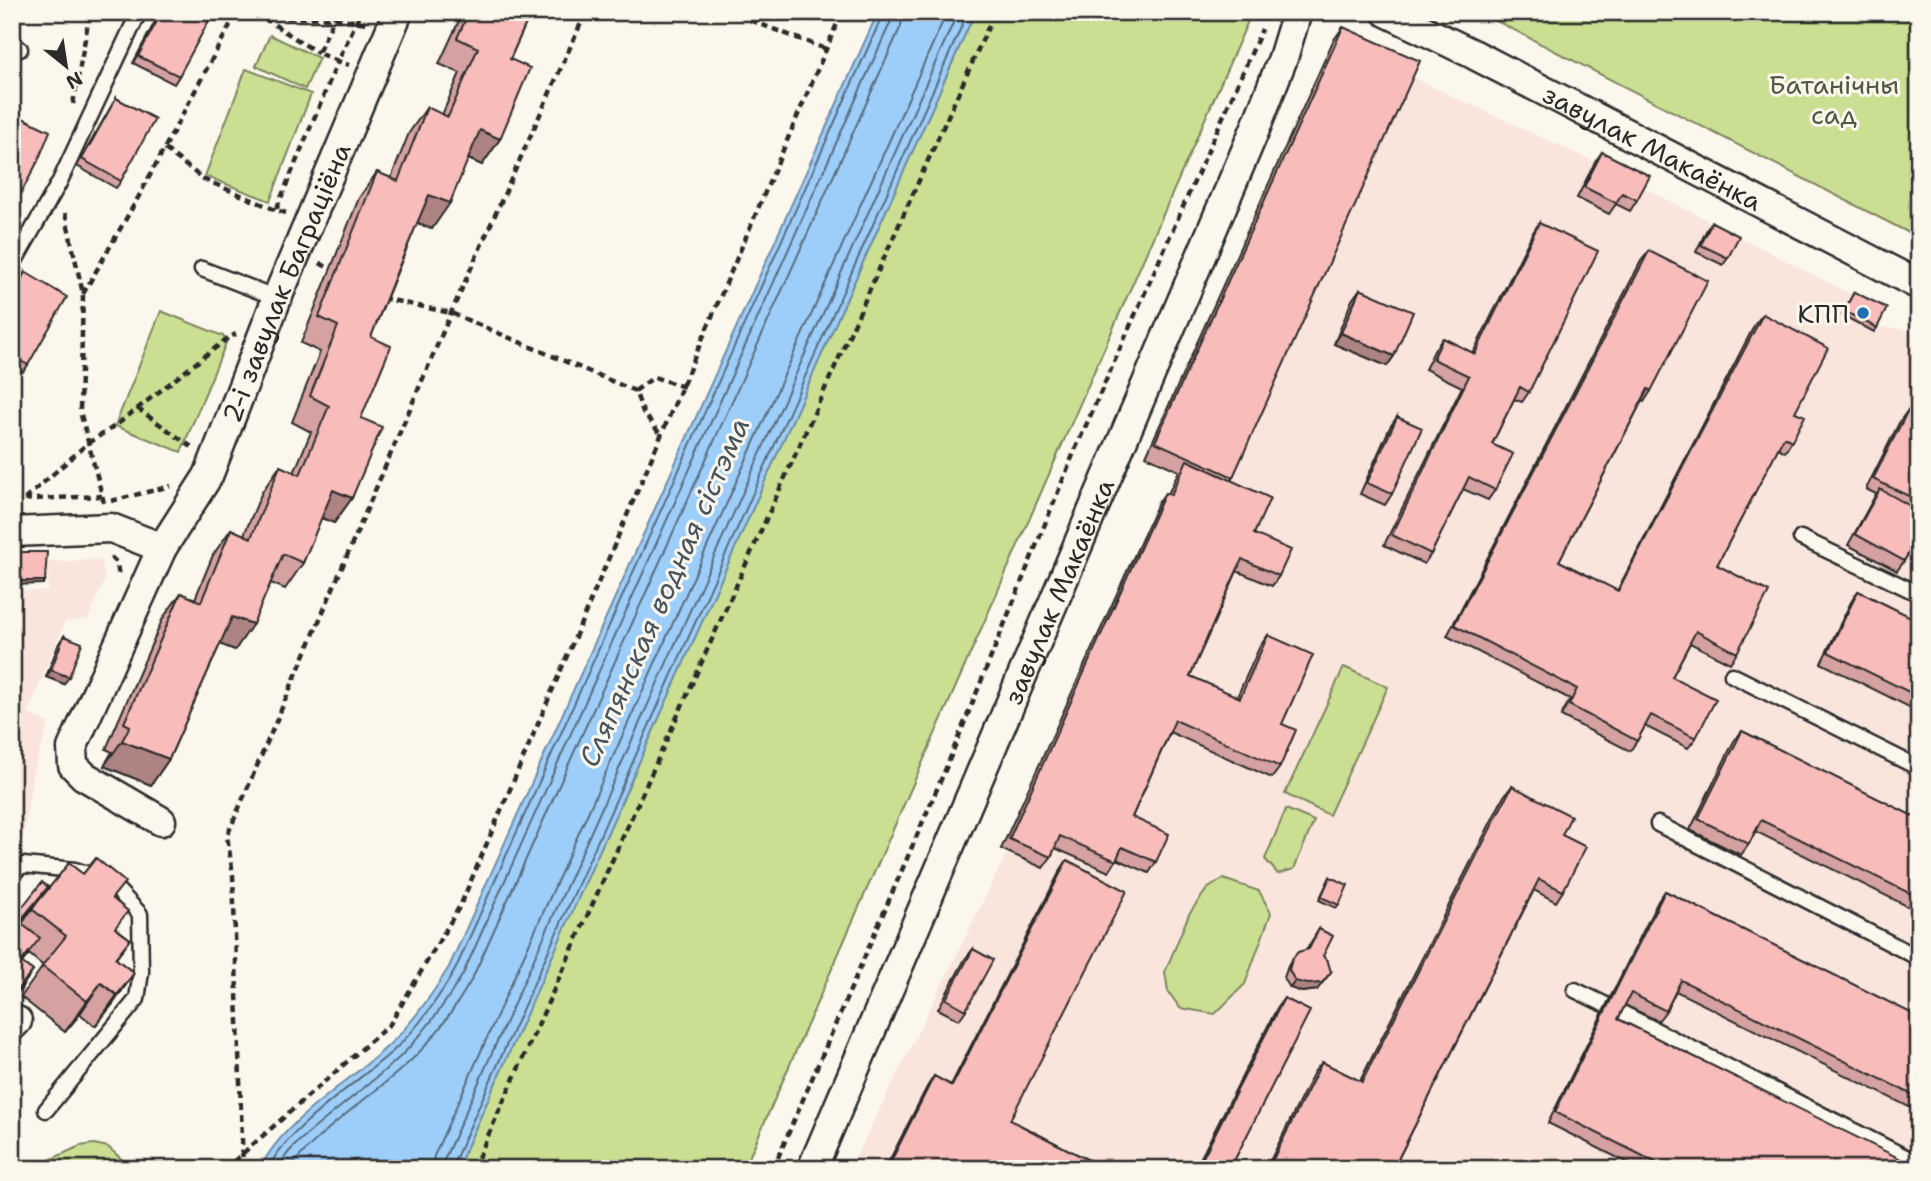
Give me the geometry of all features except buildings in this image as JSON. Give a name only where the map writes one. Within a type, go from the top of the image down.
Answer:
[{"type":"street","name":"завулак Макаёнка","points":[[812,1169],[1256,127],[1283,58],[1297,12]]},
{"type":"street","name":"завулак Макаёнка","points":[[1386,12],[1473,54],[1919,285]]},
{"type":"street","name":"2-і завулак Баграціёна","points":[[161,821],[83,776],[73,765],[72,748],[162,548],[211,468],[273,309],[395,20]]},
{"type":"street","points":[[12,532],[106,527],[162,548]]},
{"type":"lane","points":[[12,266],[58,183],[139,12]]},
{"type":"lane","points":[[202,270],[273,309]]},
{"type":"lane","points":[[1801,538],[1919,594]]},
{"type":"lane","points":[[1732,675],[1919,768]]},
{"type":"lane","points":[[1658,824],[1919,958]]},
{"type":"lane","points":[[12,873],[23,865],[75,870],[108,880],[140,914],[141,972],[136,999],[46,1110]]},
{"type":"lane","points":[[1575,990],[1919,1164]]},
{"type":"path","points":[[71,117],[90,12]]},
{"type":"path","points":[[83,294],[165,149],[237,12]]},
{"type":"path","points":[[253,12],[318,53],[338,61]]},
{"type":"path","points":[[264,18],[274,12]]},
{"type":"path","points":[[318,53],[337,12]]},
{"type":"path","points":[[276,210],[361,12]]},
{"type":"path","points":[[243,1169],[233,875],[227,836],[451,313],[586,12]]},
{"type":"path","points":[[728,12],[826,49]]},
{"type":"path","points":[[225,1169],[243,1156],[297,1104],[390,1024],[461,904],[842,12]]},
{"type":"path","points":[[473,1169],[995,12]]},
{"type":"path","points":[[264,18],[334,18],[357,22],[395,20]]},
{"type":"path","points":[[773,1169],[946,768],[1075,450],[1264,24]]},
{"type":"path","points":[[165,149],[203,179],[276,210],[310,221]]},
{"type":"path","points":[[58,183],[83,294],[80,411],[102,496],[106,527],[117,563],[119,578],[114,590]]},
{"type":"path","points":[[379,297],[451,313],[635,391],[643,412],[660,434]]},
{"type":"path","points":[[25,499],[88,443],[228,338],[273,309]]},
{"type":"path","points":[[635,391],[654,377],[684,387]]},
{"type":"path","points":[[106,527],[211,468],[185,443],[138,408]]},
{"type":"path","points":[[12,500],[102,496]]},
{"type":"path","points":[[12,1162],[23,1169]]},
{"type":"shaded area","points":[[1333,41],[1595,162],[1852,295],[1877,327],[1905,329],[1919,336],[1919,1169],[850,1169],[1007,853],[993,846],[1001,849],[1158,503],[1163,505],[1179,471],[1146,456]]},
{"type":"shaded area","points":[[101,559],[105,580],[88,619],[65,622],[28,713],[49,724],[33,772],[23,839],[12,849],[12,591],[48,591],[48,562]]},
{"type":"green space","points":[[975,12],[1252,12],[744,1169],[457,1169]]},
{"type":"green space","name":"Батанічны сад","points":[[1479,12],[1919,12],[1919,238]]},
{"type":"green space","points":[[270,35],[319,58],[305,89],[256,66]]},
{"type":"green space","points":[[246,69],[311,94],[270,201],[205,176]]},
{"type":"green space","points":[[161,311],[228,338],[181,452],[115,426]]},
{"type":"green space","points":[[1344,667],[1388,687],[1329,815],[1285,794]]},
{"type":"green space","points":[[1286,809],[1314,821],[1294,869],[1278,874],[1265,859]]},
{"type":"green space","points":[[1223,879],[1259,891],[1271,913],[1245,984],[1215,1014],[1180,1008],[1168,991],[1165,972],[1189,914],[1207,889]]},
{"type":"green space","points":[[94,1144],[108,1147],[128,1165],[128,1169],[12,1169],[13,1164],[41,1164],[80,1146]]},
{"type":"water","name":"Сляпянская водная сістэма","points":[[878,12],[975,12],[457,1169],[260,1169],[284,1134],[400,1034],[423,1007],[449,967]]},
{"type":"place","name":"КПП","points":[[1863,313]]}]
